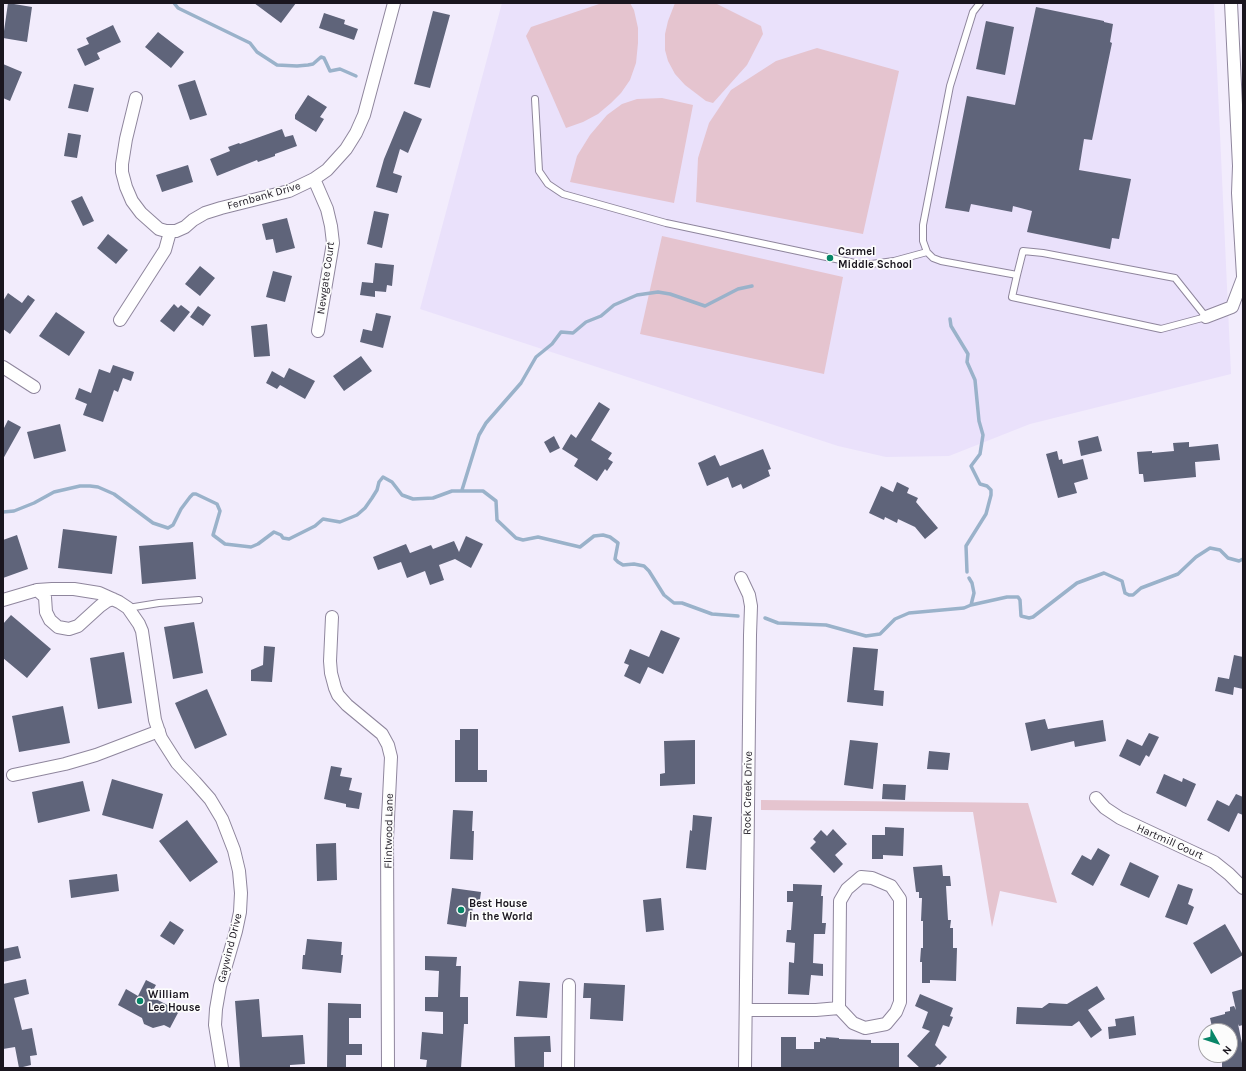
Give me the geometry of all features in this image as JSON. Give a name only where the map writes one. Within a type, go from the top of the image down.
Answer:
[{"type":"street","name":"Fernbank Drive","points":[[170,232],[181,230],[205,214],[221,208],[289,191],[314,179],[327,170],[340,157],[356,133],[364,115],[394,3]]},
{"type":"street","points":[[1206,317],[1232,307],[1243,277],[1241,193],[1231,3]]},
{"type":"street","points":[[120,320],[165,250],[170,232],[159,229],[141,213],[132,201],[126,187],[122,164],[126,139],[136,98]]},
{"type":"street","name":"Newgate Court","points":[[314,179],[327,209],[333,243],[318,331]]},
{"type":"street","points":[[3,367],[34,387]]},
{"type":"street","name":"Rock Creek Drive","points":[[741,578],[749,595],[751,606],[745,1068]]},
{"type":"street","name":"Gaywind Drive","points":[[3,600],[37,590],[74,589],[99,593],[128,608],[140,624],[155,720],[159,731],[166,747],[176,763],[210,799],[222,819],[234,850],[239,871],[241,893],[240,912],[220,986],[216,1009],[216,1025],[222,1068]]},
{"type":"street","points":[[37,590],[45,597],[46,612],[50,620],[58,627],[69,629],[78,626],[100,606],[113,599]]},
{"type":"street","name":"Flintwood Lane","points":[[332,617],[330,667],[332,681],[338,695],[347,705],[382,734],[388,745],[391,757],[387,839],[388,1068]]},
{"type":"street","points":[[13,775],[65,764],[96,755],[159,731]]},
{"type":"street","name":"Hartmill Court","points":[[1096,798],[1105,808],[1120,818],[1214,862],[1243,888]]},
{"type":"street","points":[[861,878],[872,878],[890,886],[900,899],[900,1002],[896,1012],[886,1024],[865,1028],[853,1023],[838,1008],[840,901],[847,889],[861,878]]},
{"type":"street","points":[[568,1068],[569,985]]},
{"type":"street","points":[[746,1010],[816,1010],[838,1008]]},
{"type":"lane","points":[[980,3],[973,12],[950,86],[923,225],[923,241],[927,252],[933,258],[941,261],[1017,275]]},
{"type":"lane","points":[[535,98],[539,171],[548,184],[563,194],[666,223],[864,265],[894,261],[927,252]]},
{"type":"lane","points":[[1023,250],[1175,278],[1206,317],[1161,329],[1020,298],[1012,296],[1017,275],[1023,250]]},
{"type":"lane","points":[[128,608],[159,603],[199,600]]},
{"type":"shaded area","name":"Carmel Middle School","points":[[502,3],[1214,3],[1231,374],[1030,424],[949,456],[886,457],[838,446],[420,309]]},
{"type":"shaded area","points":[[602,3],[630,3],[634,10],[638,28],[636,63],[630,80],[621,93],[611,103],[598,114],[583,122],[566,128],[526,36],[531,27]]},
{"type":"shaded area","points":[[675,3],[715,3],[761,26],[763,34],[747,65],[713,103],[706,101],[685,85],[675,74],[668,61],[665,50],[665,34]]},
{"type":"shaded area","points":[[817,48],[899,71],[863,234],[696,202],[698,158],[709,123],[731,90],[776,61]]},
{"type":"shaded area","points":[[662,98],[693,105],[674,203],[570,182],[577,156],[590,135],[607,115],[622,104],[637,99]]},
{"type":"shaded area","points":[[662,236],[843,277],[824,374],[640,334]]},
{"type":"shaded area","points":[[761,800],[1028,803],[1057,903],[1000,891],[992,927],[973,812],[761,810]]},
{"type":"building","points":[[8,3],[32,7],[27,42],[3,38]]},
{"type":"building","points":[[254,3],[296,3],[281,23]]},
{"type":"building","points":[[1036,7],[1113,24],[1110,42],[1112,43],[1092,140],[1084,139],[1079,170],[1131,179],[1119,239],[1112,238],[1110,249],[1027,232],[1032,211],[1013,206],[1012,212],[971,204],[969,212],[945,208],[967,96],[1015,105]]},
{"type":"building","points":[[433,11],[450,15],[430,88],[414,84]]},
{"type":"building","points":[[324,13],[345,20],[344,24],[358,29],[354,40],[319,28]]},
{"type":"building","points":[[986,21],[1014,27],[1005,75],[976,69]]},
{"type":"building","points":[[113,25],[121,42],[97,53],[100,59],[85,66],[77,49],[89,44],[86,38]]},
{"type":"building","points":[[158,32],[184,52],[171,68],[145,47]]},
{"type":"building","points":[[3,64],[22,72],[10,101],[3,98]]},
{"type":"building","points":[[195,80],[207,115],[190,120],[178,85]]},
{"type":"building","points":[[74,84],[94,88],[88,112],[68,108]]},
{"type":"building","points":[[308,95],[327,107],[320,117],[324,119],[316,132],[295,119],[295,115]]},
{"type":"building","points":[[404,111],[422,119],[408,153],[400,149],[393,173],[402,176],[397,193],[376,187],[384,159]]},
{"type":"building","points":[[282,129],[285,137],[293,135],[297,146],[275,154],[275,156],[258,162],[257,160],[217,176],[210,159],[230,151],[228,147]]},
{"type":"building","points":[[68,133],[81,135],[77,158],[64,156]]},
{"type":"building","points":[[188,165],[193,182],[162,192],[156,175]]},
{"type":"building","points":[[82,196],[94,221],[83,226],[71,201]]},
{"type":"building","points":[[374,211],[389,214],[382,248],[367,244]]},
{"type":"building","points":[[287,218],[295,248],[276,253],[273,239],[266,240],[262,224]]},
{"type":"building","points":[[108,234],[128,250],[116,264],[97,248]]},
{"type":"building","points":[[375,263],[394,265],[392,286],[387,285],[386,292],[375,291],[375,297],[360,295],[362,282],[373,283]]},
{"type":"building","points":[[200,266],[215,278],[200,296],[185,284]]},
{"type":"building","points":[[273,271],[292,276],[285,302],[266,297]]},
{"type":"building","points":[[8,293],[22,303],[28,295],[35,300],[10,334],[3,329],[3,301]]},
{"type":"building","points":[[174,304],[178,308],[181,305],[190,312],[174,332],[160,321]]},
{"type":"building","points":[[198,306],[211,315],[203,326],[190,317]]},
{"type":"building","points":[[56,312],[85,332],[69,356],[39,336]]},
{"type":"building","points":[[376,313],[391,316],[383,348],[360,342],[363,329],[372,331]]},
{"type":"building","points":[[267,324],[270,356],[254,357],[251,326]]},
{"type":"building","points":[[361,356],[372,371],[344,391],[333,376]]},
{"type":"building","points":[[113,365],[134,372],[131,381],[123,378],[118,392],[114,390],[103,422],[83,415],[87,404],[75,399],[79,388],[91,393],[99,369],[110,373]]},
{"type":"building","points":[[289,368],[315,381],[305,399],[280,385],[277,389],[266,383],[272,371],[284,378]]},
{"type":"building","points":[[599,402],[610,409],[591,440],[612,453],[608,459],[613,462],[607,471],[605,469],[597,481],[574,466],[578,459],[562,449],[571,434],[576,438]]},
{"type":"building","points":[[8,420],[21,427],[3,459],[3,430]]},
{"type":"building","points":[[60,424],[66,451],[34,459],[27,432]]},
{"type":"building","points":[[554,436],[560,448],[550,453],[544,442]]},
{"type":"building","points":[[1098,436],[1102,451],[1081,456],[1078,441]]},
{"type":"building","points":[[1189,442],[1189,447],[1218,444],[1220,460],[1195,462],[1196,477],[1144,482],[1143,474],[1139,474],[1137,452],[1152,451],[1152,453],[1174,451],[1173,443]]},
{"type":"building","points":[[763,449],[771,469],[768,470],[770,476],[743,489],[741,484],[732,488],[728,477],[707,486],[698,463],[715,455],[720,466]]},
{"type":"building","points":[[1057,451],[1059,460],[1062,459],[1063,464],[1083,459],[1088,479],[1074,483],[1077,493],[1058,498],[1046,454]]},
{"type":"building","points":[[897,482],[909,488],[907,493],[918,498],[916,502],[938,528],[925,539],[915,527],[898,519],[897,523],[885,517],[884,520],[869,513],[881,486],[893,492]]},
{"type":"building","points":[[63,529],[117,536],[112,574],[58,568]]},
{"type":"building","points":[[17,535],[28,569],[3,578],[3,540]]},
{"type":"building","points":[[466,536],[483,544],[471,568],[455,559],[439,565],[444,580],[430,585],[425,571],[407,578],[401,562],[378,570],[373,557],[406,544],[410,553],[431,545],[433,549],[454,541],[459,552]]},
{"type":"building","points":[[193,542],[196,579],[142,584],[139,546]]},
{"type":"building","points":[[11,615],[51,649],[27,678],[3,658],[3,624]]},
{"type":"building","points":[[194,622],[203,673],[173,679],[164,627]]},
{"type":"building","points":[[661,630],[680,638],[663,674],[648,667],[640,684],[624,676],[629,665],[624,663],[630,649],[649,657]]},
{"type":"building","points":[[264,646],[275,647],[272,682],[251,681],[251,670],[263,665]]},
{"type":"building","points":[[853,647],[878,649],[874,690],[884,691],[883,706],[847,702]]},
{"type":"building","points":[[124,652],[132,703],[98,709],[90,658]]},
{"type":"building","points":[[1234,655],[1243,657],[1243,689],[1234,687],[1233,695],[1215,691],[1218,677],[1229,679]]},
{"type":"building","points":[[207,689],[227,735],[195,749],[175,703]]},
{"type":"building","points":[[63,706],[70,743],[19,752],[12,716]]},
{"type":"building","points":[[1045,719],[1048,729],[1103,720],[1106,741],[1075,747],[1074,741],[1031,751],[1025,723]]},
{"type":"building","points":[[460,729],[478,729],[478,770],[487,770],[487,782],[455,782],[455,740],[460,740]]},
{"type":"building","points":[[1149,733],[1159,737],[1149,757],[1146,755],[1140,766],[1119,756],[1127,739],[1142,746]]},
{"type":"building","points":[[695,740],[695,784],[660,786],[660,774],[665,773],[664,741]]},
{"type":"building","points":[[850,740],[878,743],[873,789],[844,785]]},
{"type":"building","points":[[929,751],[950,753],[948,770],[927,769]]},
{"type":"building","points":[[331,766],[342,768],[340,776],[352,778],[349,790],[362,793],[359,809],[346,807],[346,804],[324,799]]},
{"type":"building","points":[[1164,774],[1182,782],[1183,778],[1196,784],[1186,807],[1156,793]]},
{"type":"building","points":[[112,779],[163,794],[153,829],[102,815]]},
{"type":"building","points":[[83,781],[90,811],[38,823],[32,792]]},
{"type":"building","points":[[883,784],[906,785],[905,800],[882,799]]},
{"type":"building","points":[[1236,794],[1243,797],[1243,815],[1238,813],[1229,832],[1207,820],[1217,800],[1229,806]]},
{"type":"building","points":[[453,810],[473,811],[473,860],[450,859]]},
{"type":"building","points":[[693,815],[712,817],[706,870],[686,868]]},
{"type":"building","points":[[187,820],[218,862],[190,882],[159,841]]},
{"type":"building","points":[[885,827],[904,828],[903,856],[883,855],[883,859],[872,859],[872,835],[885,835]]},
{"type":"building","points":[[833,829],[847,844],[835,855],[843,864],[834,873],[810,848],[816,842],[813,839],[821,830],[827,836]]},
{"type":"building","points":[[336,843],[337,880],[317,881],[316,844]]},
{"type":"building","points":[[1098,848],[1110,855],[1093,886],[1071,874],[1082,855],[1091,860]]},
{"type":"building","points":[[1130,862],[1159,876],[1149,898],[1120,885]]},
{"type":"building","points":[[942,865],[943,876],[950,876],[951,886],[946,886],[948,920],[951,920],[950,928],[953,928],[953,948],[957,948],[956,981],[930,980],[930,983],[922,983],[922,962],[920,962],[921,948],[923,948],[923,921],[921,921],[922,898],[919,898],[919,892],[916,892],[913,867]]},
{"type":"building","points":[[117,874],[119,891],[71,898],[69,880]]},
{"type":"building","points":[[793,884],[822,885],[822,923],[826,923],[825,934],[814,934],[813,963],[823,964],[823,976],[811,975],[809,995],[788,994],[789,962],[794,963],[795,943],[786,942],[787,930],[791,930],[793,902],[787,902],[787,891],[793,891]]},
{"type":"building","points":[[1178,884],[1193,889],[1188,904],[1194,907],[1187,925],[1165,917]]},
{"type":"building","name":"Best House in the World","points":[[452,888],[481,892],[479,906],[473,905],[472,914],[468,914],[466,927],[447,924]]},
{"type":"building","points":[[661,898],[664,930],[646,932],[643,900]]},
{"type":"building","points":[[170,921],[184,930],[174,945],[160,936]]},
{"type":"building","points":[[1225,924],[1243,955],[1211,974],[1193,943]]},
{"type":"building","points":[[307,939],[342,942],[341,955],[343,955],[341,973],[302,969],[303,955],[305,955]]},
{"type":"building","points":[[18,946],[21,958],[3,962],[3,949]]},
{"type":"building","points":[[425,956],[457,957],[456,966],[461,966],[460,997],[468,997],[468,1024],[464,1024],[461,1068],[426,1068],[427,1060],[420,1059],[422,1032],[443,1034],[443,1012],[425,1011],[425,997],[438,997],[439,971],[425,970]]},
{"type":"building","points":[[26,979],[29,994],[14,998],[22,1030],[32,1028],[37,1055],[30,1056],[31,1065],[19,1068],[15,1047],[3,1049],[3,984]]},
{"type":"building","name":"William Lee House","points":[[146,980],[156,985],[150,996],[179,1011],[170,1028],[164,1025],[153,1028],[144,1024],[142,1018],[118,1005],[126,989],[138,996]]},
{"type":"building","points":[[519,981],[550,983],[547,1018],[516,1016]]},
{"type":"building","points":[[584,983],[625,985],[623,1021],[590,1019],[591,998],[583,998]]},
{"type":"building","points":[[1097,986],[1105,999],[1088,1010],[1102,1030],[1091,1038],[1079,1021],[1072,1026],[1016,1024],[1017,1007],[1042,1008],[1049,1003],[1067,1004]]},
{"type":"building","points":[[1243,989],[1243,1025],[1239,1026],[1238,1023],[1211,1023],[1210,1018],[1225,1014],[1225,1012],[1230,1011],[1230,1007],[1234,1006],[1236,1010],[1232,992]]},
{"type":"building","points":[[920,994],[953,1008],[950,1016],[953,1017],[949,1027],[943,1025],[935,1045],[947,1057],[940,1065],[938,1064],[934,1068],[920,1068],[907,1056],[930,1031],[922,1028],[928,1012],[915,1006]]},
{"type":"building","points":[[259,999],[262,1037],[303,1035],[305,1064],[290,1065],[290,1067],[240,1068],[235,1001]]},
{"type":"building","points":[[328,1003],[361,1004],[361,1018],[349,1018],[349,1044],[362,1044],[362,1055],[346,1055],[346,1068],[327,1068]]},
{"type":"building","points":[[1134,1016],[1136,1035],[1109,1039],[1108,1027],[1116,1026],[1115,1019]]},
{"type":"building","points":[[1238,1024],[1243,1048],[1243,1068],[1222,1068],[1222,1063],[1238,1063]]},
{"type":"building","points":[[550,1036],[551,1052],[544,1052],[544,1068],[515,1068],[514,1037]]},
{"type":"building","points":[[781,1037],[796,1037],[796,1049],[814,1049],[814,1042],[820,1042],[820,1038],[826,1039],[826,1037],[871,1040],[871,1043],[899,1043],[899,1068],[781,1068]]},
{"type":"waterway","points":[[174,3],[178,8],[250,43],[257,52],[277,65],[308,65],[313,64],[321,57],[324,58],[330,71],[340,69],[356,76]]},
{"type":"waterway","points":[[462,490],[479,435],[486,423],[521,383],[536,357],[552,344],[561,332],[573,333],[586,322],[601,316],[614,305],[637,295],[658,292],[670,294],[705,306],[738,289],[752,286]]},
{"type":"waterway","points":[[950,319],[951,326],[968,354],[967,362],[975,380],[979,421],[983,435],[980,454],[971,466],[980,484],[987,486],[991,490],[986,514],[966,546],[967,572]]},
{"type":"waterway","points":[[3,512],[14,511],[34,503],[54,492],[80,486],[90,486],[98,487],[114,494],[153,523],[168,528],[173,525],[181,509],[190,497],[193,494],[196,494],[217,504],[220,511],[213,535],[225,544],[251,547],[258,544],[274,532],[281,535],[283,538],[289,539],[315,526],[323,519],[340,522],[357,515],[365,508],[372,498],[377,490],[379,482],[383,477],[392,482],[402,495],[413,499],[433,498],[452,491],[483,491],[496,501],[497,520],[516,538],[523,540],[538,537],[580,547],[594,536],[603,535],[610,537],[618,543],[615,559],[623,565],[634,564],[644,566],[649,571],[664,595],[674,603],[682,603],[712,614],[738,616]]},
{"type":"waterway","points":[[765,618],[778,623],[826,625],[866,636],[880,634],[895,619],[909,613],[964,608],[1007,597],[1018,597],[1020,600],[1021,616],[1029,618],[1033,617],[1077,583],[1104,573],[1122,581],[1125,593],[1133,595],[1141,588],[1178,574],[1196,557],[1210,548],[1220,550],[1228,558],[1239,561],[1243,559]]},
{"type":"waterway","points":[[969,578],[972,583],[974,593],[971,605]]},
{"type":"place","name":"Carmel Middle School","points":[[830,258]]},
{"type":"place","name":"Best House in the World","points":[[461,910]]},
{"type":"place","name":"William Lee House","points":[[140,1001]]}]
